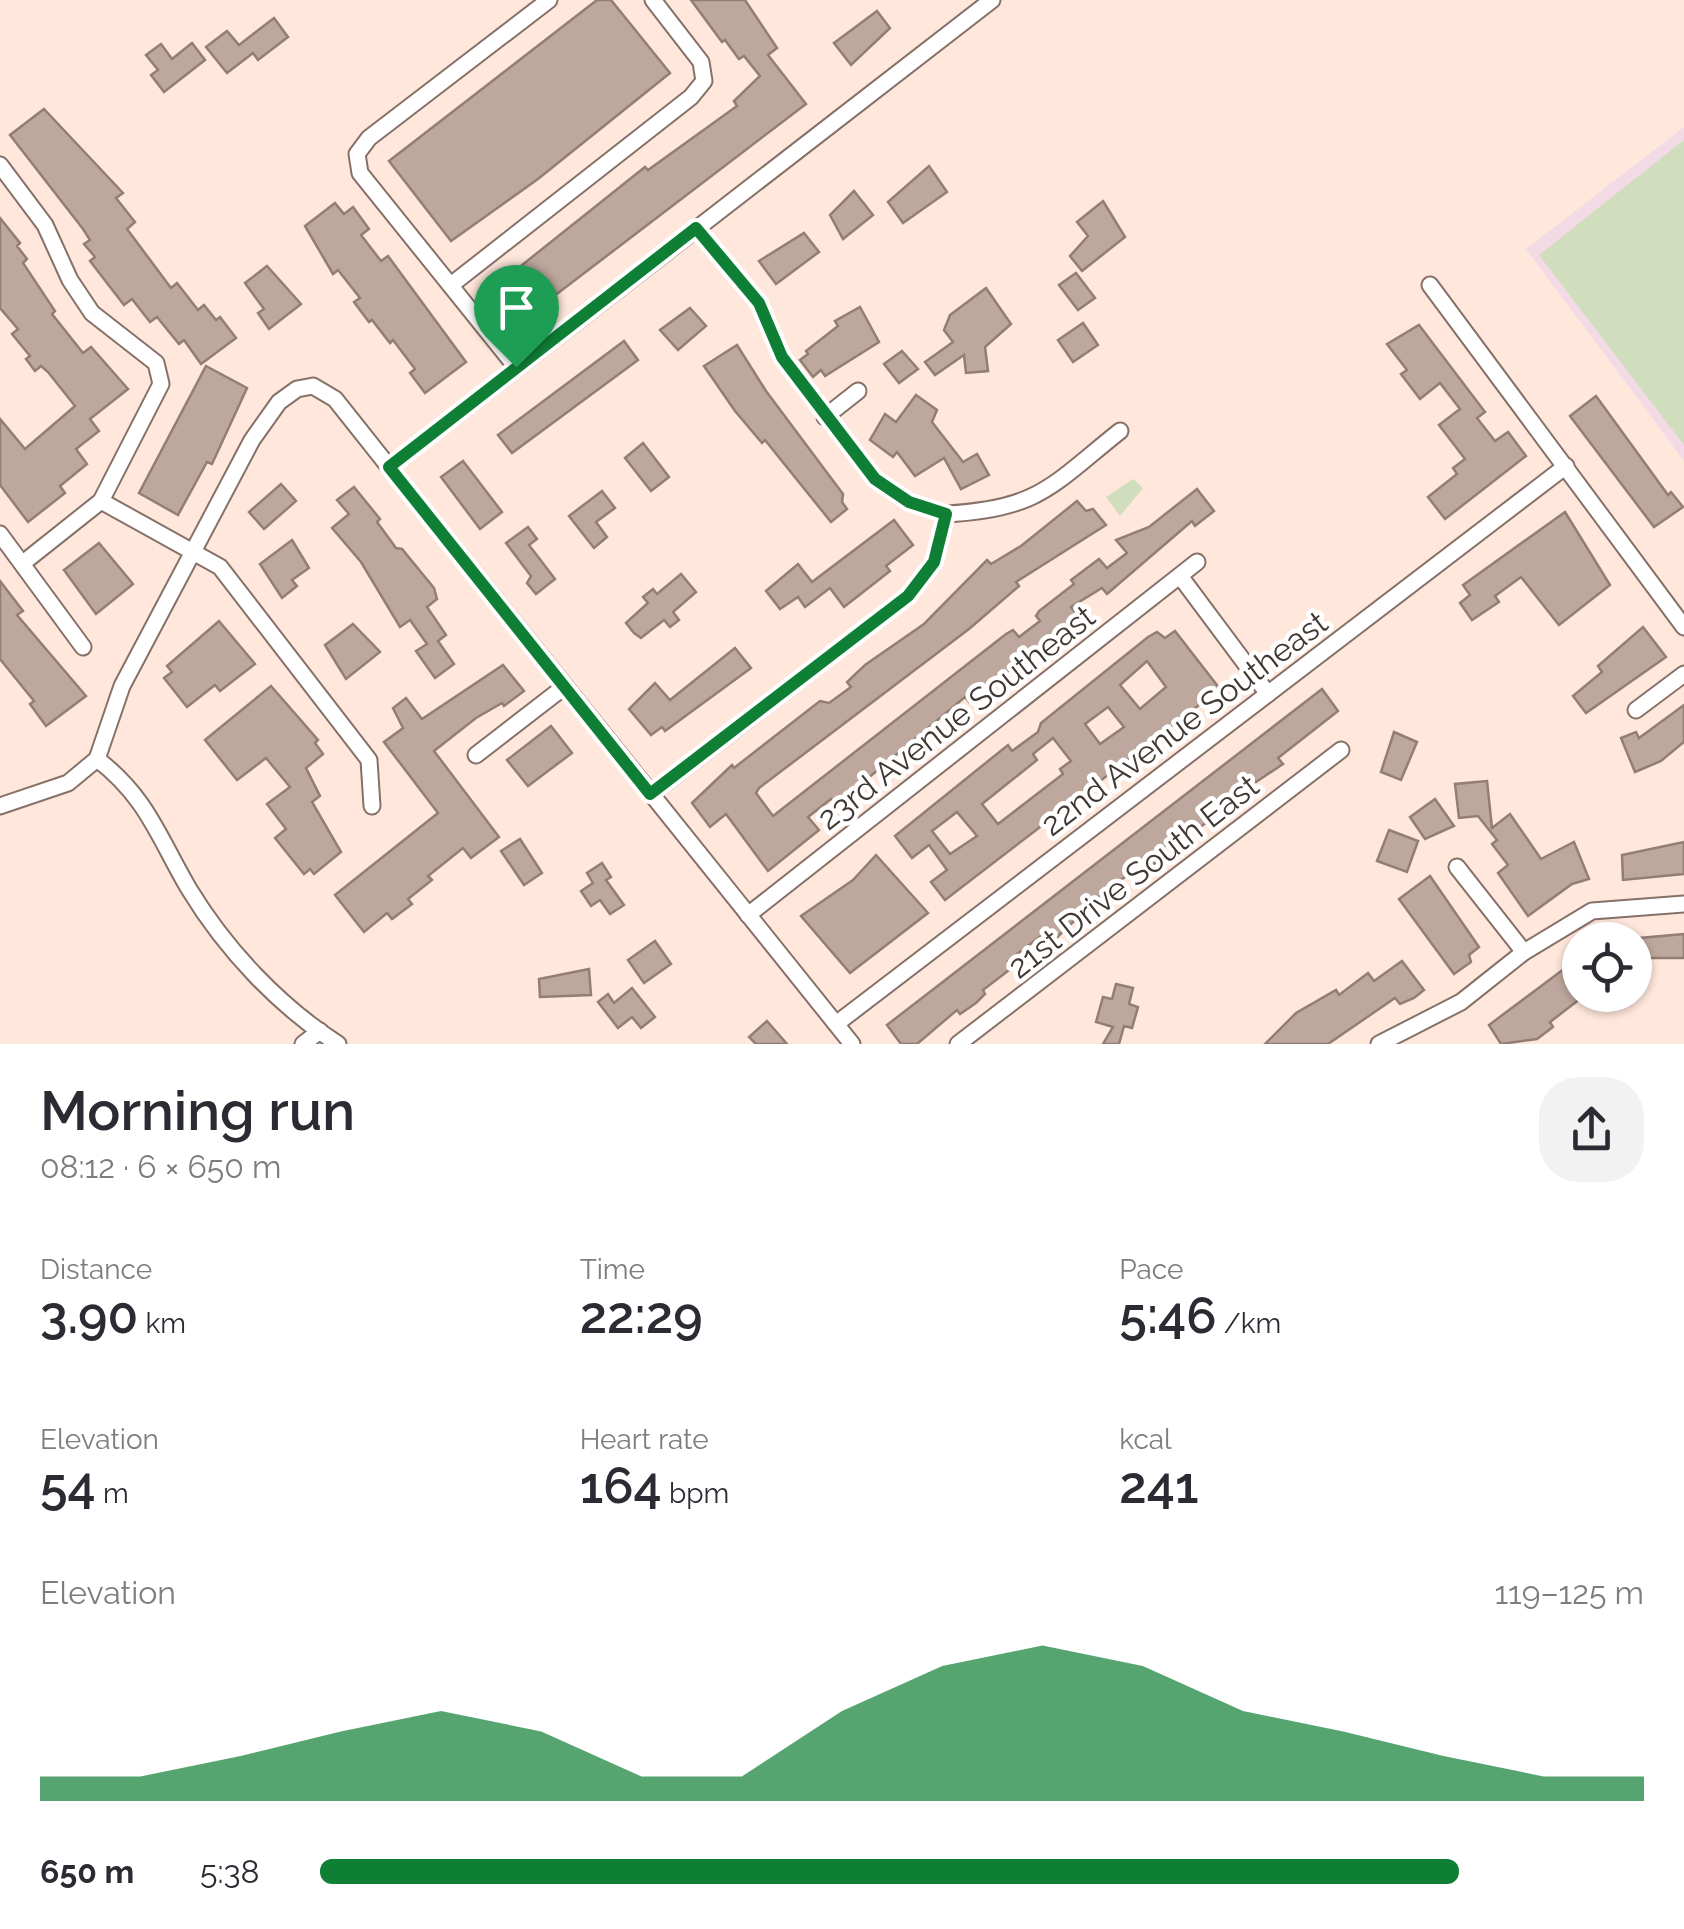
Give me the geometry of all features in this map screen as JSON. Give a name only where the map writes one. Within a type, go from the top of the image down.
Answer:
[{"type":"street","points":[[516,367],[360,172],[357,154],[369,138],[549,0]]},
{"type":"street","points":[[450,285],[691,98],[704,81],[700,62],[653,0]]},
{"type":"street","points":[[389,467],[992,0]]},
{"type":"street","points":[[0,165],[44,225],[70,280],[92,313],[156,363],[161,384],[101,500],[23,563]]},
{"type":"street","points":[[696,228],[759,303],[782,357],[825,417],[875,479],[909,502],[946,514],[998,512],[1034,500],[1120,431]]},
{"type":"street","points":[[1430,285],[1684,627]]},
{"type":"street","points":[[0,806],[68,783],[97,759],[122,686],[252,440],[279,402],[297,389],[313,386],[336,399],[852,1044]]},
{"type":"street","points":[[825,417],[858,391]]},
{"type":"street","name":"22nd Avenue Southeast","points":[[836,1024],[1566,466]]},
{"type":"street","points":[[101,500],[220,567],[370,760],[372,806]]},
{"type":"street","points":[[650,794],[908,596],[934,562],[946,514]]},
{"type":"street","points":[[0,534],[83,647]]},
{"type":"street","name":"23rd Avenue Southeast","points":[[748,915],[1197,562]]},
{"type":"street","points":[[1180,576],[1268,694]]},
{"type":"street","points":[[1636,710],[1684,674]]},
{"type":"street","points":[[476,755],[564,687]]},
{"type":"street","name":"21st Drive South East","points":[[958,1044],[1341,750]]},
{"type":"street","points":[[97,759],[117,774],[151,814],[190,890],[226,941],[272,992],[338,1044]]},
{"type":"street","points":[[1457,867],[1524,952]]},
{"type":"street","points":[[1379,1044],[1461,1002],[1524,952],[1592,911],[1684,904]]},
{"type":"street","points":[[304,1044],[320,1031]]},
{"type":"shaded area","points":[[1684,127],[1684,461],[1526,249]]},
{"type":"green space","points":[[1684,140],[1684,445],[1539,255]]},
{"type":"green space","points":[[1133,479],[1143,488],[1120,516],[1106,497]]},
{"type":"building","points":[[597,0],[611,0],[670,73],[538,179],[451,241],[389,161]]},
{"type":"building","points":[[691,0],[745,0],[777,48],[768,55],[806,104],[524,319],[497,285],[645,167],[648,170],[737,106],[734,101],[760,76],[744,56],[739,59],[725,40],[722,42]]},
{"type":"building","points":[[877,11],[890,28],[851,65],[834,43]]},
{"type":"building","points":[[274,18],[288,37],[258,60],[253,53],[227,73],[206,47],[227,31],[239,45]]},
{"type":"building","points":[[192,43],[205,60],[164,92],[151,75],[158,70],[146,55],[161,44],[172,59]]},
{"type":"building","points":[[44,109],[123,193],[116,198],[135,222],[127,229],[171,288],[177,283],[198,310],[204,305],[216,320],[220,317],[236,338],[201,364],[184,340],[179,344],[157,317],[150,322],[132,299],[124,305],[90,261],[95,257],[84,244],[90,240],[83,229],[10,135]]},
{"type":"building","points":[[929,166],[947,192],[903,223],[888,202]]},
{"type":"building","points":[[854,191],[873,215],[843,239],[830,215]]},
{"type":"building","points":[[1103,201],[1125,237],[1082,271],[1070,256],[1088,236],[1077,222]]},
{"type":"building","points":[[335,203],[344,214],[353,207],[369,229],[361,235],[381,261],[388,256],[466,362],[425,393],[410,373],[415,369],[393,340],[390,343],[372,320],[369,322],[354,302],[360,298],[338,270],[333,274],[305,226]]},
{"type":"building","points":[[0,218],[20,243],[17,246],[27,259],[23,263],[55,311],[52,314],[83,353],[91,347],[128,389],[90,419],[99,431],[76,449],[87,464],[60,486],[65,493],[28,522],[0,485],[0,419],[25,449],[75,406],[48,372],[41,366],[35,371],[26,359],[30,356],[12,334],[18,329],[0,308]]},
{"type":"building","points":[[804,233],[819,252],[776,284],[759,261]]},
{"type":"building","points":[[267,266],[301,304],[269,329],[258,313],[264,309],[245,283]]},
{"type":"building","points":[[1076,273],[1095,298],[1078,310],[1059,285]]},
{"type":"building","points":[[986,288],[1011,324],[985,347],[988,371],[966,373],[964,355],[935,375],[925,362],[953,342],[944,330],[950,315]]},
{"type":"building","points":[[860,307],[879,342],[825,376],[821,370],[813,377],[800,360],[808,354],[806,351],[838,326],[835,321]]},
{"type":"building","points":[[690,308],[706,326],[678,350],[660,330]]},
{"type":"building","points":[[1083,323],[1098,345],[1073,362],[1058,340]]},
{"type":"building","points":[[1419,325],[1485,412],[1477,418],[1495,441],[1508,432],[1526,456],[1445,519],[1428,497],[1457,474],[1453,468],[1465,459],[1439,425],[1460,409],[1440,383],[1420,399],[1401,374],[1407,370],[1387,344]]},
{"type":"building","points":[[624,341],[638,360],[512,453],[498,435]]},
{"type":"building","points":[[737,345],[766,391],[843,494],[842,502],[847,509],[831,522],[765,440],[762,443],[735,411],[704,366]]},
{"type":"building","points":[[902,351],[918,369],[899,383],[884,364]]},
{"type":"building","points":[[206,366],[247,388],[212,464],[207,462],[178,515],[139,493]]},
{"type":"building","points":[[916,395],[937,410],[932,422],[963,462],[977,454],[989,475],[961,489],[944,458],[915,476],[897,452],[893,457],[870,440],[885,414],[896,422]]},
{"type":"building","points":[[1596,396],[1668,495],[1671,492],[1683,507],[1654,527],[1570,416]]},
{"type":"building","points":[[643,443],[669,477],[651,491],[625,458]]},
{"type":"building","points":[[463,461],[502,512],[480,529],[441,477]]},
{"type":"building","points":[[281,484],[296,501],[264,529],[249,512]]},
{"type":"building","points":[[354,487],[380,519],[377,522],[396,548],[402,549],[434,588],[437,599],[427,607],[446,635],[438,641],[454,664],[435,678],[416,651],[427,644],[410,620],[400,627],[361,562],[332,528],[349,514],[337,500]]},
{"type":"building","points":[[1197,489],[1214,511],[1195,526],[1192,521],[1107,594],[1102,588],[1071,607],[1078,616],[969,702],[965,697],[836,805],[831,799],[808,817],[819,830],[768,871],[726,814],[710,827],[692,803],[732,765],[734,768],[820,701],[829,703],[851,687],[847,682],[865,665],[924,624],[987,560],[991,564],[1021,546],[1077,501],[1086,511],[1093,509],[1106,525],[1016,582],[1019,586],[969,629],[759,788],[756,793],[773,816],[1006,634],[1013,630],[1019,637],[1040,621],[1036,616],[1039,611],[1099,559],[1107,568],[1127,553],[1116,540],[1149,527]]},
{"type":"building","points":[[602,491],[615,508],[596,522],[607,537],[594,548],[569,516]]},
{"type":"building","points":[[1565,512],[1610,585],[1559,625],[1521,577],[1495,596],[1499,602],[1472,620],[1460,603],[1470,595],[1463,585]]},
{"type":"building","points":[[894,520],[913,545],[886,566],[890,571],[844,607],[830,588],[805,607],[798,597],[780,609],[766,591],[798,564],[812,582]]},
{"type":"building","points":[[528,527],[537,539],[529,545],[555,579],[536,594],[527,583],[531,576],[506,543]]},
{"type":"building","points":[[292,540],[309,568],[292,580],[297,586],[282,598],[260,564]]},
{"type":"building","points":[[99,543],[133,584],[96,614],[64,570]]},
{"type":"building","points":[[681,574],[696,592],[673,612],[679,620],[670,627],[664,620],[641,638],[626,623],[648,603],[643,597],[653,589],[657,594]]},
{"type":"building","points":[[0,581],[23,611],[17,615],[86,696],[46,726],[30,704],[34,701],[0,659]]},
{"type":"building","points":[[219,621],[255,664],[220,691],[215,685],[187,707],[164,678],[172,672],[167,666]]},
{"type":"building","points":[[353,624],[380,652],[346,679],[325,645]]},
{"type":"building","points":[[1643,627],[1666,657],[1586,713],[1573,696],[1602,672],[1598,666]]},
{"type":"building","points":[[1175,631],[1220,689],[945,900],[931,882],[947,870],[929,845],[912,858],[895,836],[1008,745],[1012,751],[1038,732],[1041,723],[1148,637],[1157,632],[1165,638]],"holes":[[[1147,661],[1166,687],[1140,709],[1120,685]],[[1108,707],[1124,727],[1100,744],[1085,724]],[[1053,738],[1071,761],[1060,769],[1063,774],[998,824],[982,804],[1037,760],[1033,754]],[[957,812],[977,836],[950,854],[932,831]]]},
{"type":"building","points":[[735,648],[751,668],[665,731],[662,727],[651,735],[629,709],[655,683],[670,700]]},
{"type":"building","points":[[503,665],[524,691],[504,706],[502,703],[476,718],[434,751],[499,837],[471,858],[463,848],[428,876],[432,880],[408,899],[412,904],[392,919],[387,913],[364,932],[335,895],[438,813],[384,742],[403,728],[393,708],[406,698],[422,719]]},
{"type":"building","points":[[271,686],[318,740],[315,743],[323,754],[306,768],[320,796],[312,802],[341,852],[314,874],[310,869],[304,874],[275,838],[286,829],[267,804],[290,787],[266,758],[237,780],[205,740]]},
{"type":"building","points":[[1322,689],[1338,711],[1278,758],[1283,764],[1256,782],[1253,777],[1219,803],[1230,817],[1214,828],[1209,821],[1197,829],[1194,825],[1160,850],[1163,855],[1154,864],[1138,875],[1134,870],[1100,896],[1049,945],[1042,935],[1008,961],[1013,967],[983,990],[985,994],[976,1003],[960,1014],[957,1010],[917,1044],[901,1044],[887,1025]]},
{"type":"building","points":[[1684,705],[1684,742],[1661,761],[1635,772],[1621,738],[1636,732],[1639,738]]},
{"type":"building","points":[[551,726],[572,753],[528,786],[507,760]]},
{"type":"building","points":[[1394,732],[1417,742],[1401,780],[1381,772]]},
{"type":"building","points":[[1487,781],[1492,828],[1510,814],[1541,859],[1574,842],[1589,879],[1572,884],[1528,916],[1498,873],[1508,865],[1492,844],[1497,840],[1478,816],[1459,818],[1455,784]]},
{"type":"building","points":[[1435,799],[1454,826],[1425,839],[1410,817]]},
{"type":"building","points":[[1389,830],[1418,841],[1407,872],[1377,861]]},
{"type":"building","points":[[520,839],[542,873],[524,885],[501,851]]},
{"type":"building","points":[[1684,842],[1684,874],[1623,880],[1622,855]]},
{"type":"building","points":[[876,855],[928,913],[850,973],[801,916],[853,880]]},
{"type":"building","points":[[602,863],[611,877],[606,880],[624,905],[610,914],[600,900],[591,906],[581,891],[593,883],[587,873]]},
{"type":"building","points":[[1430,876],[1479,947],[1469,955],[1471,962],[1454,974],[1399,899]]},
{"type":"building","points":[[1684,934],[1684,958],[1652,958],[1652,937]]},
{"type":"building","points":[[655,941],[671,964],[644,983],[628,960]]},
{"type":"building","points":[[1402,961],[1424,990],[1414,998],[1400,1004],[1395,998],[1328,1044],[1265,1044],[1296,1013],[1336,990],[1339,995],[1368,973],[1374,981]]},
{"type":"building","points":[[589,969],[591,995],[540,997],[539,979]]},
{"type":"building","points":[[1562,970],[1563,1012],[1550,1022],[1553,1027],[1537,1039],[1501,1044],[1489,1025]]},
{"type":"building","points":[[1116,984],[1133,988],[1129,1004],[1138,1007],[1132,1028],[1124,1026],[1119,1044],[1103,1044],[1113,1027],[1096,1022],[1103,997],[1112,999]]},
{"type":"building","points":[[632,988],[655,1017],[641,1028],[632,1017],[618,1028],[598,1002],[608,994],[614,1003]]},
{"type":"building","points":[[767,1021],[787,1044],[756,1044],[749,1037]]},
{"type":"route","points":[[696,228],[759,303],[782,357],[875,479],[909,502],[946,514],[934,562],[908,596],[650,794],[389,467],[516,367],[696,228]]}]
